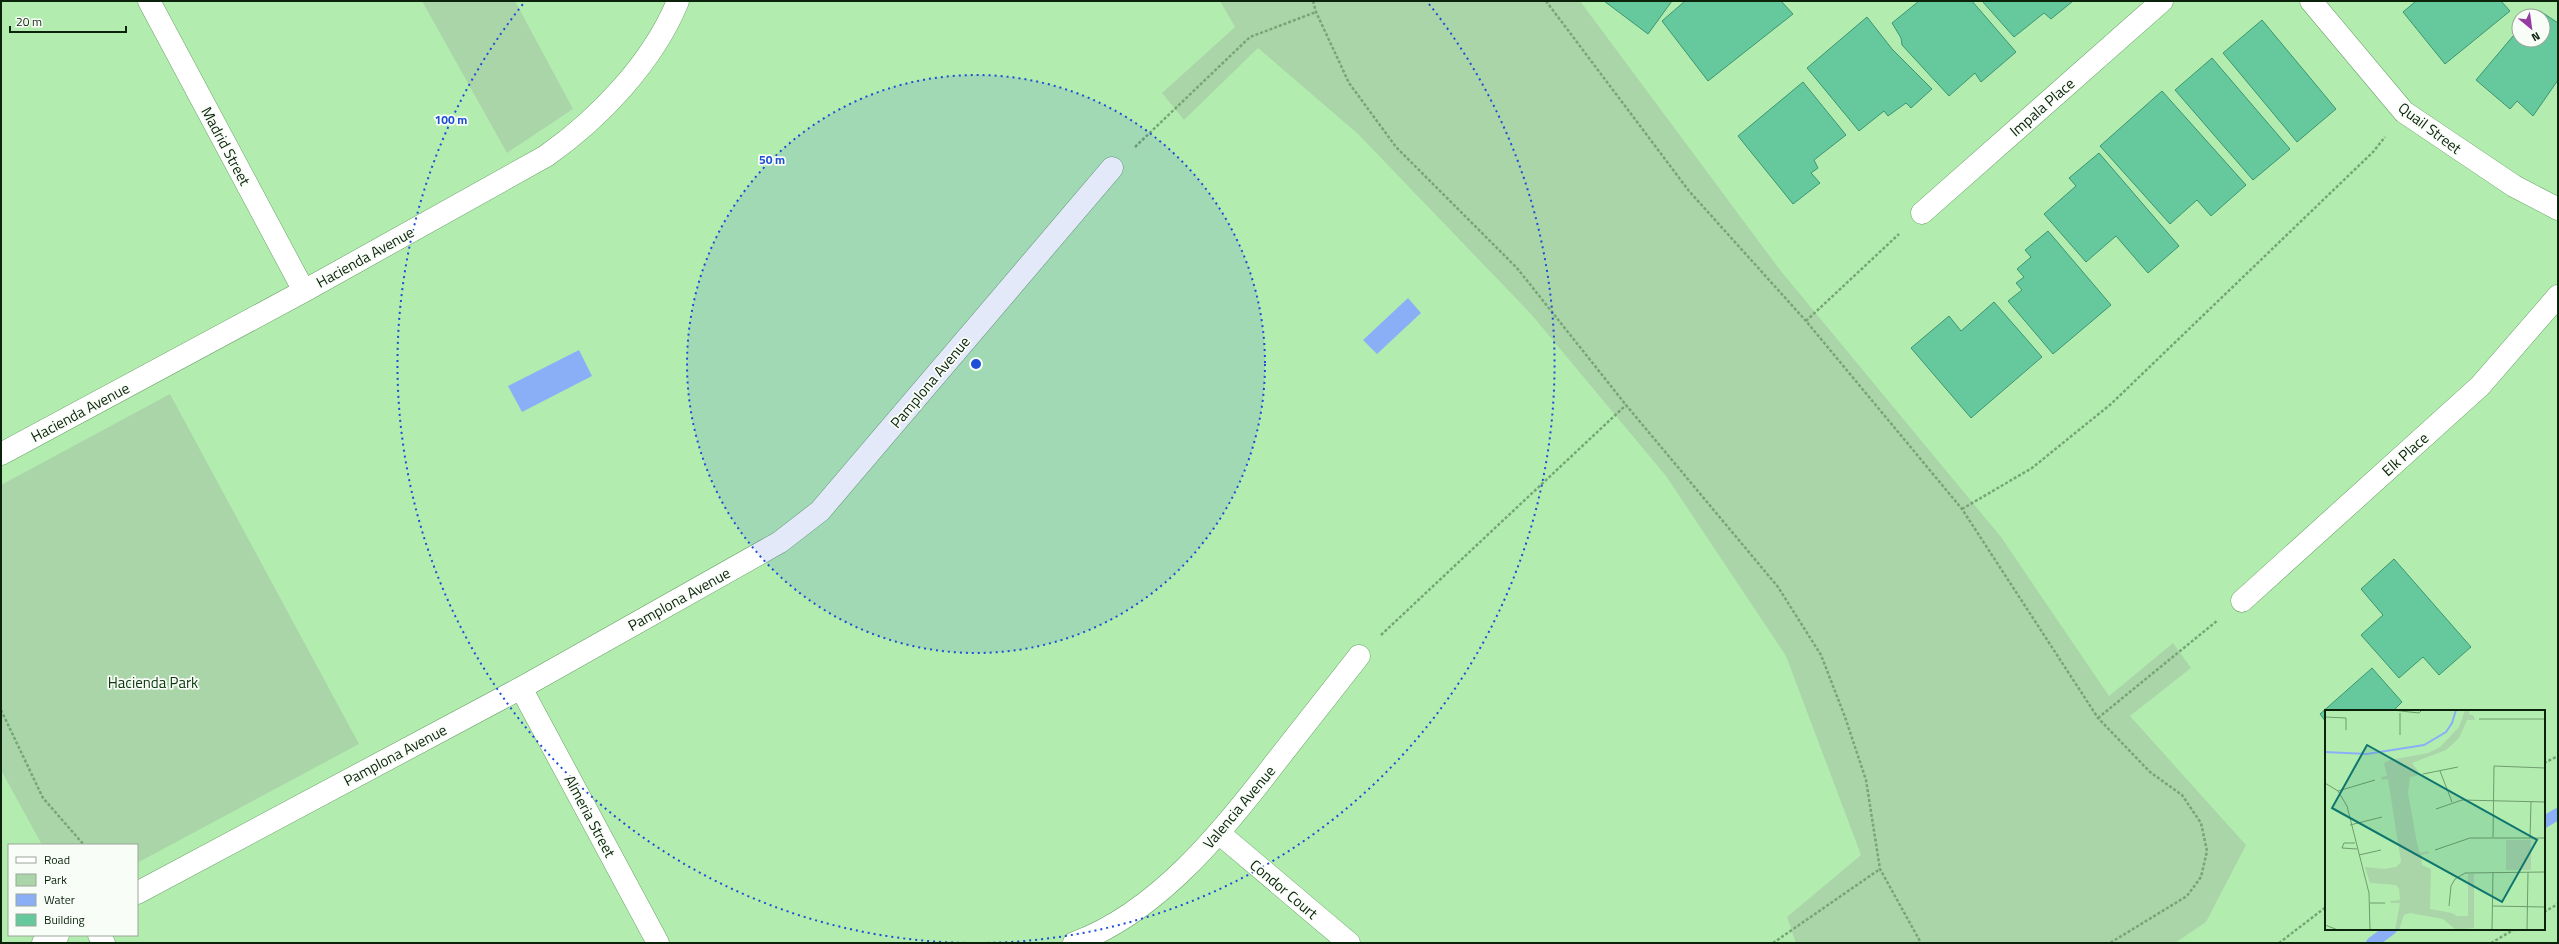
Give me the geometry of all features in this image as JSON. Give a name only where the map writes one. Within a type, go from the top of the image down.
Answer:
[{"type":"street","name":"Madrid Street","points":[[148,1],[304,291]]},
{"type":"street","name":"Hacienda Avenue","points":[[1,454],[304,291],[546,156],[571,138],[616,94],[648,54],[678,1]]},
{"type":"street","name":"Impala Place","points":[[1922,213],[2162,1]]},
{"type":"street","name":"Quail Street","points":[[2311,1],[2404,112],[2514,186],[2558,209]]},
{"type":"street","name":"Pamplona Avenue","points":[[138,892],[521,688],[780,542],[820,512],[1112,168]]},
{"type":"street","name":"Elk Place","points":[[2242,601],[2480,386],[2558,296]]},
{"type":"street","name":"Valencia Avenue","points":[[1074,943],[1117,923],[1175,878],[1220,834],[1359,656]]},
{"type":"street","name":"Almeria Street","points":[[521,688],[658,943]]},
{"type":"street","name":"Condor Court","points":[[1220,834],[1349,943]]},
{"type":"street","points":[[43,943],[56,936]]},
{"type":"path","points":[[1313,1],[1316,12],[1349,83],[1396,147],[1517,268],[1626,405],[1778,587],[1821,655],[1846,717],[1866,780],[1880,869],[1921,943]]},
{"type":"path","points":[[1546,1],[1689,191],[1806,321],[1962,509],[2098,718],[2150,772],[2182,795],[2201,823],[2207,851],[2201,877],[2187,896],[2110,943]]},
{"type":"path","points":[[1112,168],[1250,37],[1316,12]]},
{"type":"path","points":[[1962,509],[2032,468],[2111,404],[2373,152],[2404,112]]},
{"type":"path","points":[[1806,321],[1922,213]]},
{"type":"path","points":[[1359,656],[1626,405]]},
{"type":"path","points":[[2098,718],[2242,601]]},
{"type":"path","points":[[1,710],[43,798],[83,844]]},
{"type":"path","points":[[2545,762],[2558,756]]},
{"type":"path","points":[[1773,943],[1880,869]]},
{"type":"path","points":[[2545,911],[2558,904]]},
{"type":"path","points":[[2280,943],[2325,908]]},
{"type":"path","points":[[2491,943],[2514,930]]},
{"type":"green space","points":[[422,1],[515,1],[573,109],[507,153]]},
{"type":"green space","points":[[1220,1],[1580,1],[1780,270],[2001,537],[2109,696],[2173,643],[2191,668],[2130,716],[2246,845],[2206,922],[2175,943],[1796,943],[1787,917],[1861,855],[1786,656],[1666,476],[1531,314],[1358,134],[1258,48],[1184,120],[1162,93],[1235,27]]},
{"type":"green space","name":"Hacienda Park","points":[[170,394],[359,744],[138,862],[138,844],[41,844],[1,770],[1,485]]},
{"type":"water","points":[[1408,298],[1421,313],[1377,354],[1363,340]]},
{"type":"water","points":[[579,350],[592,376],[522,412],[508,386]]},
{"type":"building","points":[[1604,1],[1672,1],[1648,34]]},
{"type":"building","points":[[1685,1],[1781,1],[1793,14],[1708,81],[1662,21]]},
{"type":"building","points":[[1919,1],[1972,1],[2016,52],[1981,82],[1975,73],[1949,96],[1902,45],[1901,38],[1892,23]]},
{"type":"building","points":[[1982,1],[2073,1],[2051,19],[2044,13],[2014,37]]},
{"type":"building","points":[[2416,1],[2501,1],[2510,11],[2445,64],[2403,12]]},
{"type":"building","points":[[1867,17],[1892,49],[1932,89],[1911,108],[1906,103],[1888,116],[1884,111],[1859,131],[1807,68]]},
{"type":"building","points":[[2551,18],[2558,23],[2558,80],[2533,116],[2517,101],[2510,109],[2476,80],[2511,38],[2511,48],[2551,48]]},
{"type":"building","points":[[2262,20],[2336,109],[2297,142],[2223,53]]},
{"type":"building","points":[[2212,58],[2290,149],[2253,180],[2175,90]]},
{"type":"building","points":[[1803,82],[1846,135],[1814,160],[1818,168],[1811,173],[1820,183],[1793,204],[1738,136]]},
{"type":"building","points":[[2162,91],[2246,185],[2211,216],[2197,200],[2170,224],[2100,146]]},
{"type":"building","points":[[2099,153],[2179,246],[2148,273],[2116,236],[2086,262],[2044,214],[2076,186],[2069,178]]},
{"type":"building","points":[[2048,231],[2111,305],[2053,354],[2008,301],[2022,290],[2016,283],[2024,277],[2017,269],[2031,257],[2025,250]]},
{"type":"building","points":[[1994,302],[2042,357],[1971,418],[1911,348],[1949,316],[1961,331]]},
{"type":"building","points":[[2394,559],[2471,647],[2439,675],[2423,657],[2399,678],[2361,635],[2383,615],[2361,589]]},
{"type":"building","points":[[2372,668],[2402,702],[2394,710],[2325,710],[2325,721],[2320,714]]},
{"type":"waterway","points":[[2545,821],[2558,814]]},
{"type":"waterway","points":[[2372,943],[2390,930]]}]
